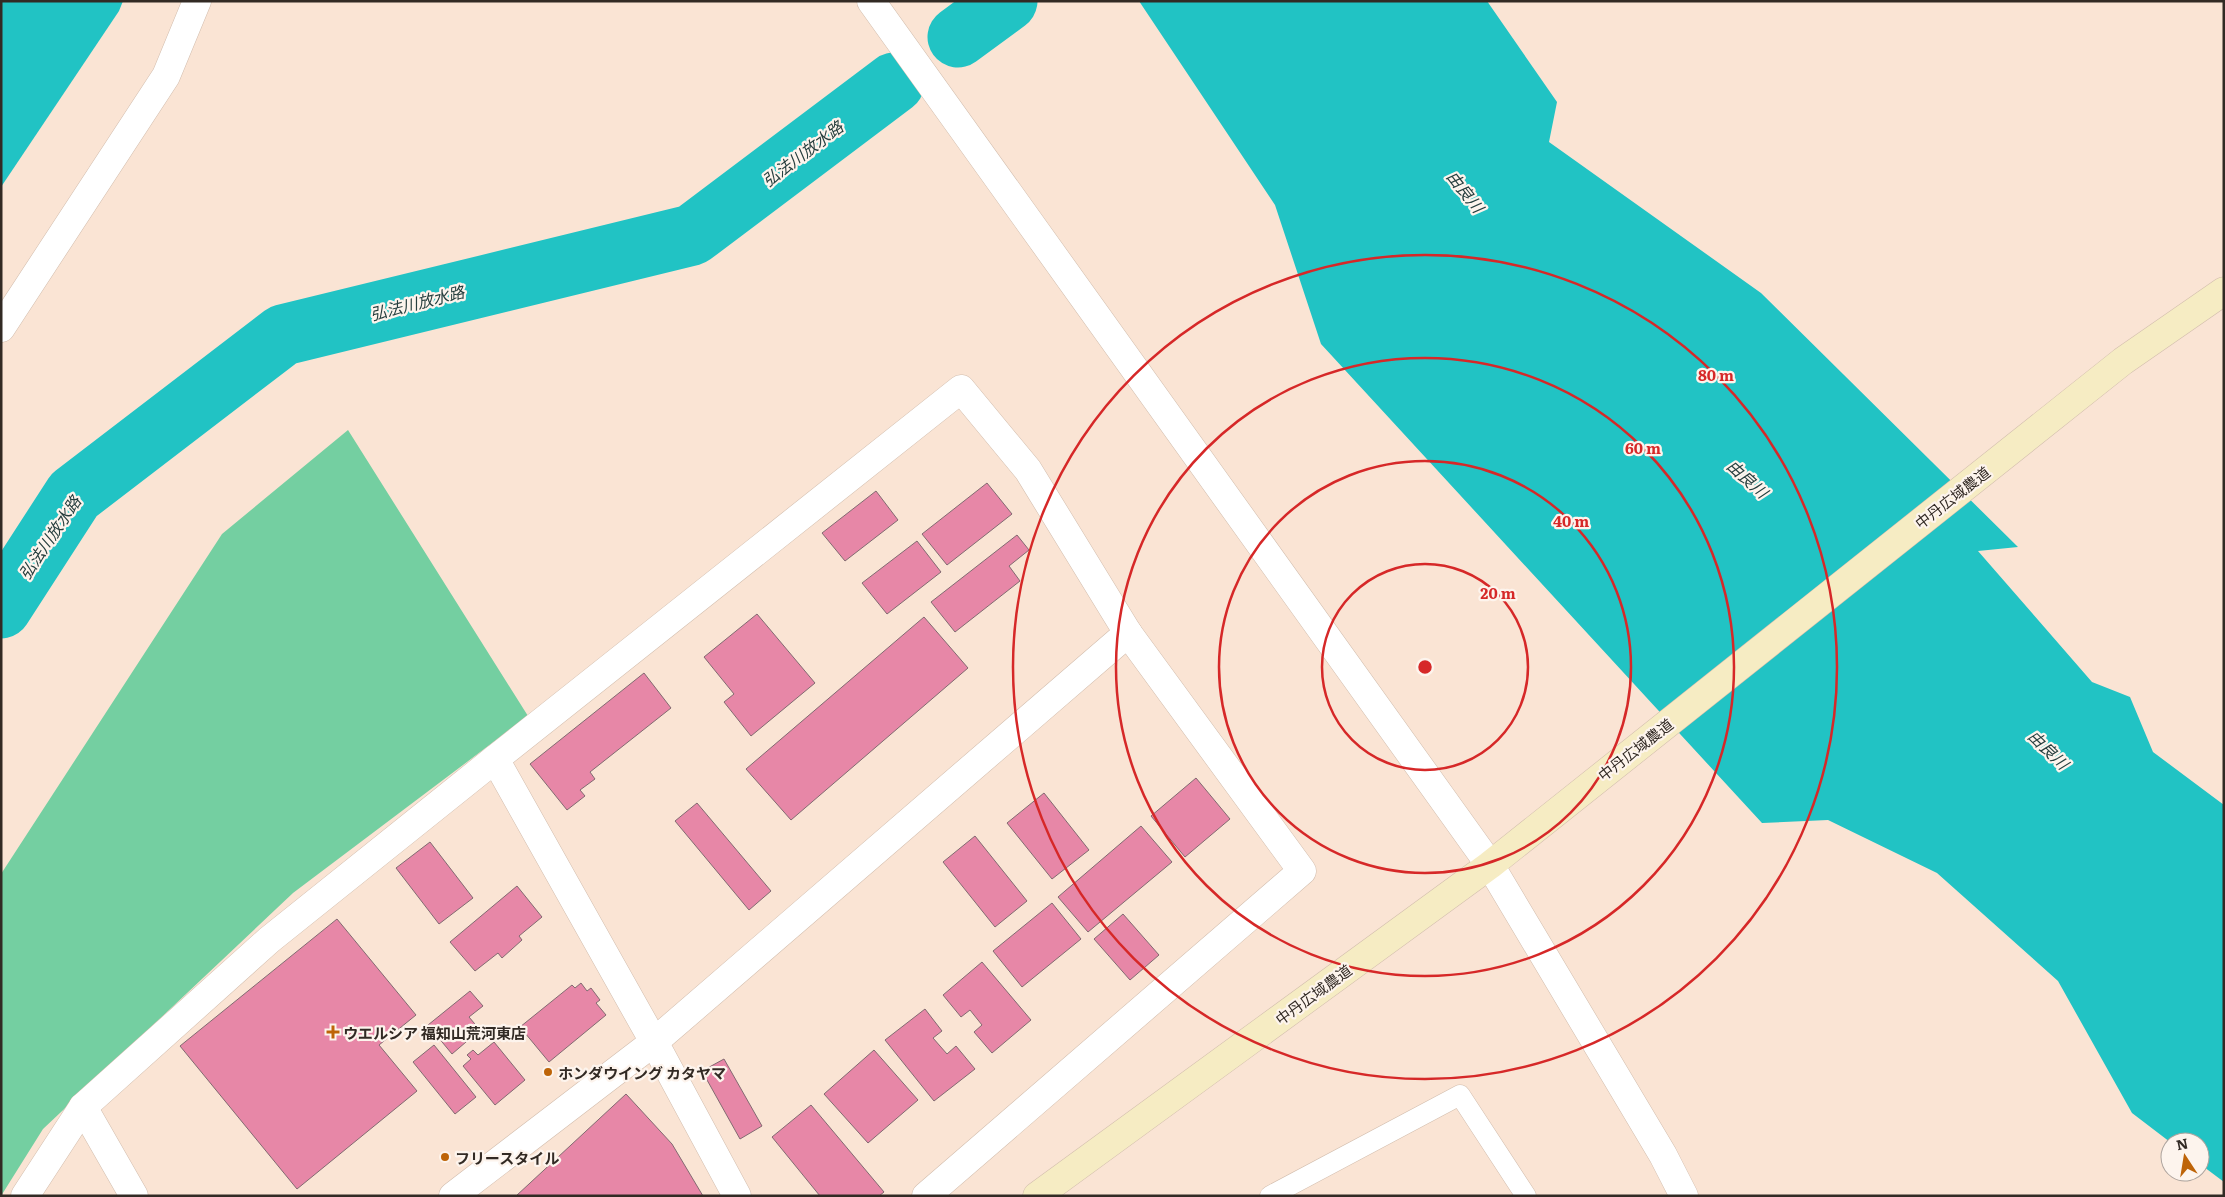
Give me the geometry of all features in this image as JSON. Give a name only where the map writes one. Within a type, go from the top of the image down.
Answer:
[{"type":"street","points":[[1,328],[166,76],[197,1]]},
{"type":"street","points":[[871,1],[1490,864],[1663,1155],[1684,1196]]},
{"type":"street","name":"中丹広域農道","points":[[1037,1196],[1490,864],[2115,368],[2224,291]]},
{"type":"street","points":[[25,1196],[83,1107],[269,940],[961,388],[1028,470],[1128,633],[1302,871],[926,1196]]},
{"type":"street","points":[[453,1196],[654,1042],[1128,633]]},
{"type":"street","points":[[494,759],[654,1042],[738,1196]]},
{"type":"street","points":[[83,1107],[134,1196]]},
{"type":"lane","points":[[1270,1196],[1460,1095],[1526,1196]]},
{"type":"green space","points":[[348,430],[528,716],[293,893],[43,1129],[1,1196],[1,874],[222,534]]},
{"type":"water","points":[[1,1],[123,1],[119,11],[1,187]]},
{"type":"water","name":"由良川","points":[[1139,1],[1487,1],[1557,102],[1549,142],[1761,293],[2018,547],[1978,551],[2092,682],[2130,697],[2153,752],[2224,805],[2224,1182],[2210,1172],[2210,1132],[2160,1132],[2160,1134],[2132,1113],[2058,981],[1937,873],[1828,820],[1762,823],[1321,344],[1275,205]]},
{"type":"building","points":[[987,483],[1012,514],[947,565],[922,534]]},
{"type":"building","points":[[876,491],[898,520],[845,561],[822,533]]},
{"type":"building","points":[[1017,535],[1029,550],[1009,566],[1020,581],[955,632],[931,602]]},
{"type":"building","points":[[917,541],[941,572],[887,614],[862,583]]},
{"type":"building","points":[[757,614],[815,683],[751,736],[724,702],[734,694],[704,657]]},
{"type":"building","points":[[924,617],[968,668],[791,820],[746,769]]},
{"type":"building","points":[[644,673],[671,708],[590,772],[595,779],[580,790],[585,796],[567,810],[530,764]]},
{"type":"building","points":[[1196,778],[1230,819],[1185,857],[1151,816]]},
{"type":"building","points":[[1044,793],[1089,850],[1052,879],[1007,823]]},
{"type":"building","points":[[697,803],[771,891],[749,910],[675,821]]},
{"type":"building","points":[[1141,826],[1172,862],[1088,932],[1058,897]]},
{"type":"building","points":[[975,836],[1027,901],[995,927],[943,862]]},
{"type":"building","points":[[430,842],[473,898],[439,924],[396,868]]},
{"type":"building","points":[[517,886],[542,917],[519,936],[522,940],[502,958],[498,953],[475,971],[450,942]]},
{"type":"building","points":[[1052,903],[1081,939],[1022,987],[993,951]]},
{"type":"building","points":[[1123,914],[1159,955],[1130,980],[1094,939]]},
{"type":"building","points":[[337,919],[416,1015],[379,1045],[417,1091],[297,1189],[180,1046]]},
{"type":"building","points":[[982,962],[1031,1020],[992,1053],[974,1032],[982,1025],[970,1010],[961,1017],[943,995]]},
{"type":"building","points":[[581,983],[587,991],[591,988],[600,1000],[596,1003],[606,1015],[549,1062],[520,1027],[572,985],[575,988]]},
{"type":"building","points":[[470,991],[483,1006],[469,1017],[480,1030],[452,1054],[428,1025]]},
{"type":"building","points":[[925,1009],[942,1031],[933,1038],[947,1054],[956,1046],[975,1069],[934,1101],[885,1040]]},
{"type":"building","points":[[494,1042],[525,1080],[495,1105],[463,1066],[471,1059],[467,1055],[473,1050],[478,1055]]},
{"type":"building","points":[[434,1045],[476,1097],[455,1114],[413,1062]]},
{"type":"building","points":[[874,1050],[918,1100],[868,1143],[824,1094]]},
{"type":"building","points":[[724,1059],[762,1126],[740,1139],[702,1071]]},
{"type":"building","points":[[626,1094],[672,1144],[703,1196],[516,1196]]},
{"type":"building","points":[[811,1105],[884,1192],[879,1196],[820,1196],[772,1137]]},
{"type":"waterway","name":"弘法川放水路","points":[[958,37],[1007,1]]},
{"type":"waterway","name":"弘法川放水路","points":[[1,608],[74,495],[283,335],[692,235],[894,83]]},
{"type":"place","name":"ウエルシア 福知山荒河東店","points":[[333,1032]]},
{"type":"place","name":"ホンダウイング カタヤマ","points":[[548,1072]]},
{"type":"place","name":"フリースタイル","points":[[445,1157]]}]
